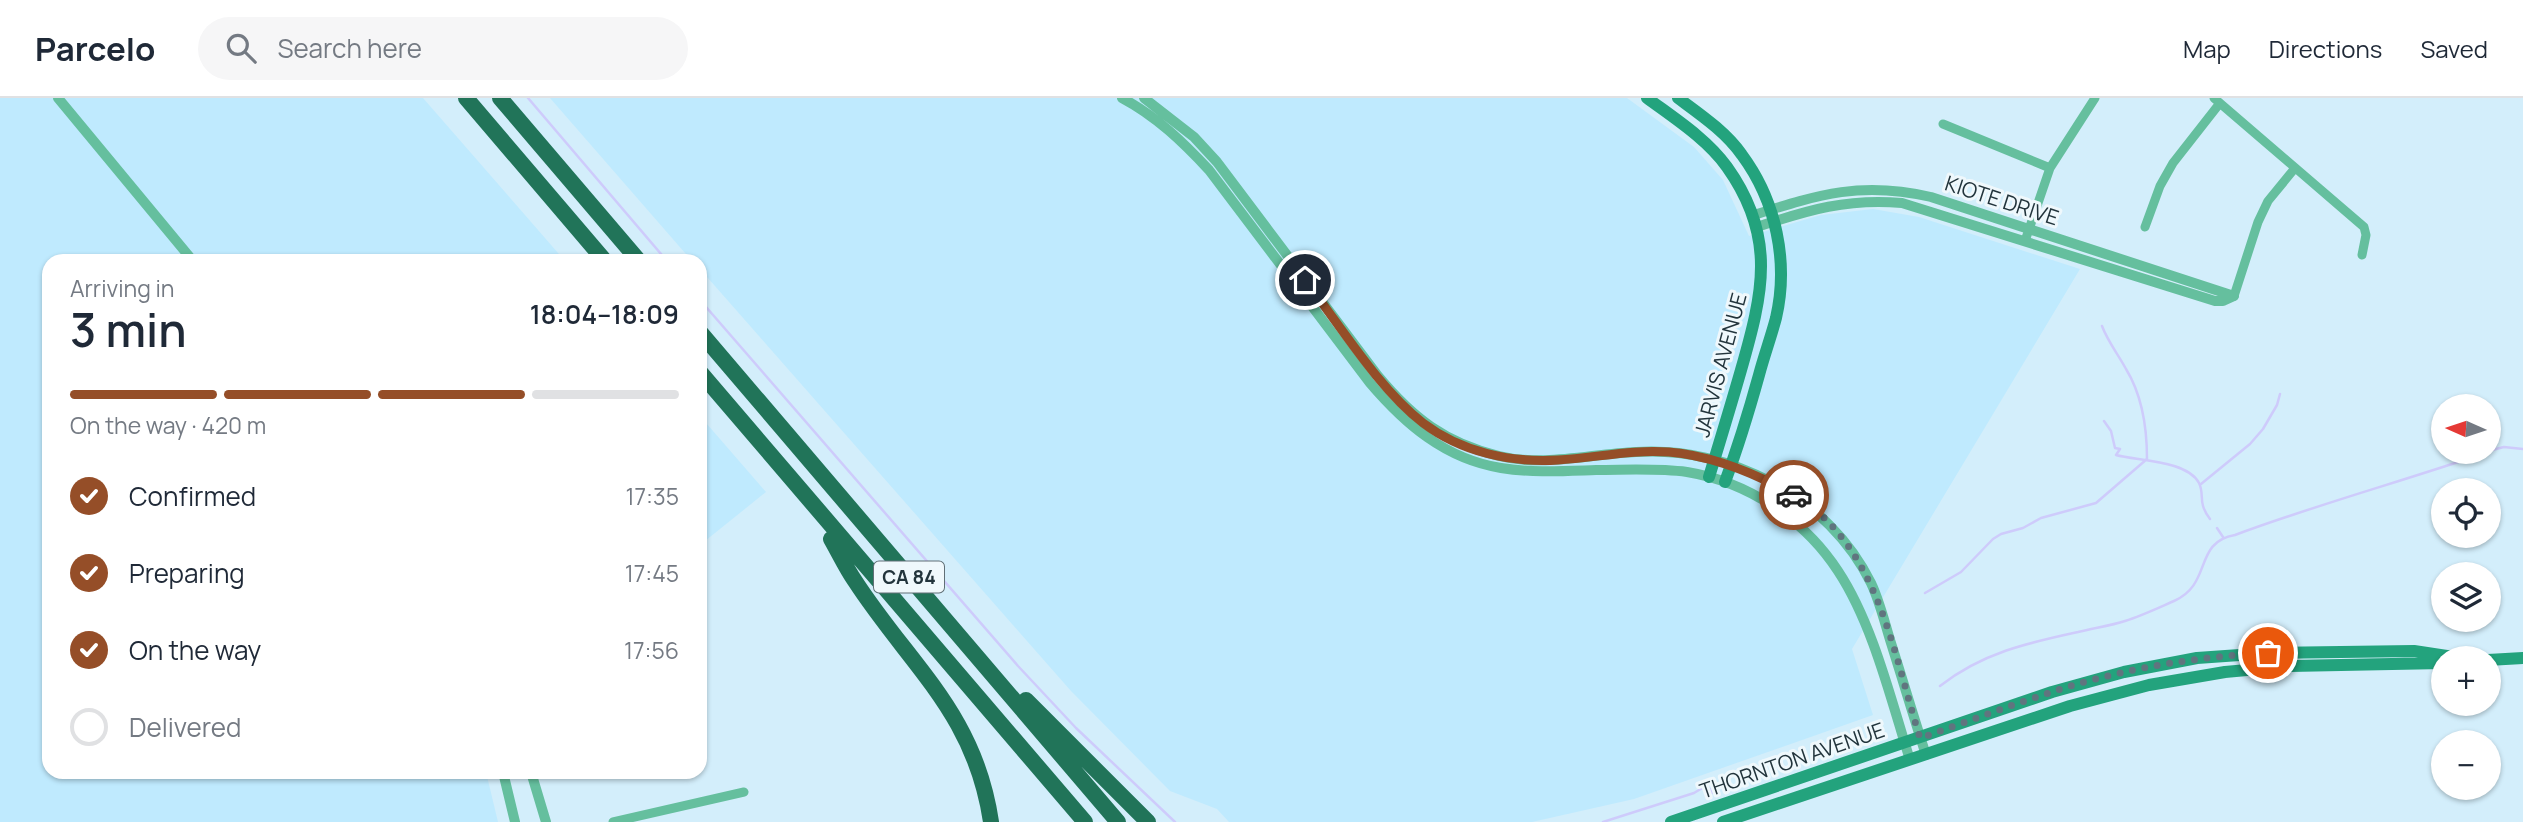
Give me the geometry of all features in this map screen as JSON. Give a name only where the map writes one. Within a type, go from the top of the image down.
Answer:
[{"type":"highway","points":[[456,98],[588,254]]},
{"type":"highway","points":[[466,98],[599,254]]},
{"type":"highway","points":[[500,98],[633,254]]},
{"type":"highway","name":"CA 84","points":[[707,340],[1118,822]]},
{"type":"highway","name":"CA 84","points":[[707,380],[1085,822]]},
{"type":"highway","name":"CA 84","points":[[707,393],[1073,822]]},
{"type":"highway","points":[[831,538],[854,580],[944,700],[963,731],[981,774],[991,822]]},
{"type":"highway","points":[[929,601],[1148,822]]},
{"type":"main road","name":"JARVIS AVENUE","points":[[1647,98],[1703,141],[1726,165],[1756,221],[1761,283],[1757,313],[1709,477]]},
{"type":"main road","name":"JARVIS AVENUE","points":[[1678,98],[1716,127],[1741,153],[1760,183],[1773,215],[1780,284],[1776,317],[1725,482]]},
{"type":"main road","name":"THORNTON AVENUE","points":[[1671,822],[2090,681],[2197,659],[2268,653],[2414,651],[2431,654]]},
{"type":"main road","points":[[2501,659],[2523,658]]},
{"type":"main road","name":"THORNTON AVENUE","points":[[1723,822],[2080,703],[2149,685],[2290,666],[2431,663]]},
{"type":"street","points":[[58,98],[187,254]]},
{"type":"street","points":[[1122,98],[1161,123],[1209,170],[1370,383],[1392,409],[1416,431],[1443,448],[1499,468],[1539,471],[1665,470],[1709,477],[1758,496],[1790,518],[1838,570],[1854,599],[1869,633],[1910,760]]},
{"type":"street","points":[[1144,98],[1194,137],[1217,162],[1378,376],[1407,409],[1448,439],[1501,457],[1531,461],[1636,452],[1667,452],[1715,460],[1759,477],[1809,505],[1847,545],[1872,584],[1926,755]]},
{"type":"street","points":[[2025,241],[2050,168],[2095,98]]},
{"type":"street","points":[[2145,227],[2160,186],[2173,163],[2217,100],[2364,228],[2366,235],[2362,255]]},
{"type":"street","points":[[1943,124],[2050,168]]},
{"type":"street","points":[[2234,296],[2258,222],[2268,201],[2295,168]]},
{"type":"street","name":"KIOTE DRIVE","points":[[1756,221],[1824,194],[1876,188],[1904,191],[1931,197],[2234,296]]},
{"type":"street","name":"KIOTE DRIVE","points":[[1773,215],[1876,200],[1902,203],[2215,301],[2224,301],[2234,296]]},
{"type":"street","points":[[505,779],[516,822]]},
{"type":"street","points":[[533,779],[546,822]]},
{"type":"street","points":[[613,822],[744,792]]},
{"type":"shaded area","points":[[0,98],[423,98],[559,254],[42,254],[42,779],[488,779],[498,822],[0,822]]},
{"type":"shaded area","points":[[550,98],[1627,98],[1694,147],[1723,180],[1749,236],[1821,215],[1873,209],[1919,217],[2080,269],[1852,649],[1873,715],[1634,799],[1532,822],[1229,822],[1217,809],[1170,791],[1071,691],[707,277],[707,254],[686,254]]},
{"type":"shaded area","points":[[707,424],[766,492],[707,539]]},
{"type":"waterway","points":[[528,98],[661,254]]},
{"type":"waterway","points":[[707,308],[1018,666],[1076,728],[1175,822]]},
{"type":"waterway","points":[[1925,593],[1961,572],[2001,534],[2023,528],[2041,518],[2096,503],[2147,459],[2145,424],[2140,401],[2102,326]]},
{"type":"waterway","points":[[2201,484],[2250,444],[2263,429],[2277,405],[2280,394]]},
{"type":"waterway","points":[[2104,421],[2111,431],[2115,448],[2120,449],[2116,455],[2173,466],[2193,475],[2199,483],[2202,503],[2210,519]]},
{"type":"waterway","points":[[2501,448],[2523,449]]},
{"type":"waterway","points":[[1940,686],[1989,657],[2041,640],[2119,623],[2174,601],[2194,585],[2208,554],[2222,539],[2451,464]]},
{"type":"waterway","points":[[2217,528],[2223,537]]},
{"type":"waterway","points":[[1603,822],[1694,793],[1704,787],[1709,788],[1712,793]]},
{"type":"way so far","points":[[1794,495],[1834,528],[1872,584],[1920,738],[2052,692],[2124,672],[2197,659],[2268,653]]},
{"type":"route","points":[[1305,280],[1400,402],[1448,439],[1501,457],[1531,461],[1636,452],[1690,454],[1749,472],[1794,495]]}]
